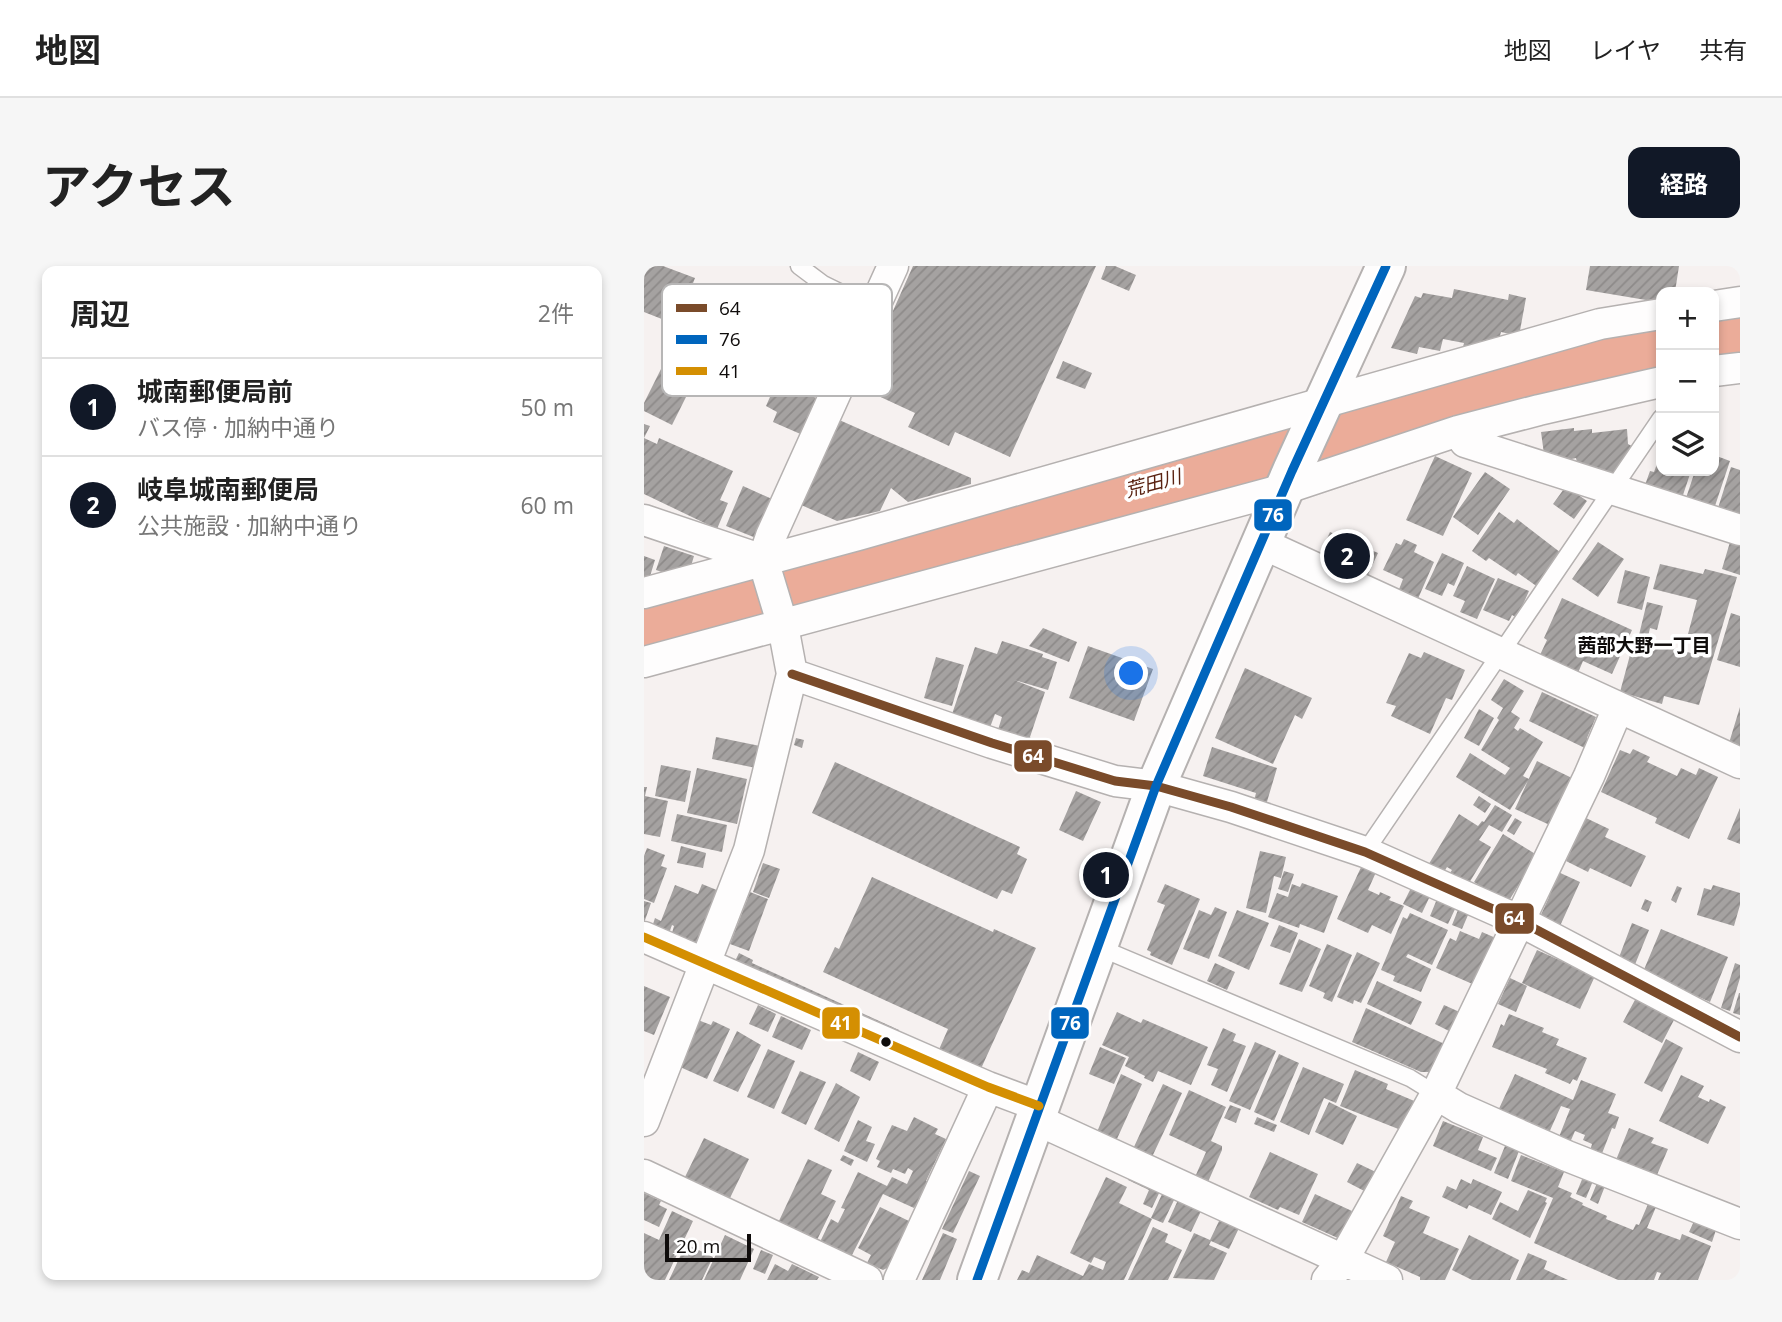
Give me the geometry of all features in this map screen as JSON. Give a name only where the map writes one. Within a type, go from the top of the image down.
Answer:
[{"type":"highway","points":[[977,1280],[1156,786],[1288,480],[1386,266]]},
{"type":"street","points":[[885,284],[893,266]]},
{"type":"street","points":[[1719,305],[1740,302]]},
{"type":"street","points":[[644,593],[765,565],[1322,410],[1600,324],[1656,315]]},
{"type":"street","points":[[1719,371],[1740,368]]},
{"type":"street","points":[[644,662],[781,620],[1458,432],[1656,383]]},
{"type":"street","points":[[644,1121],[749,850],[792,674],[781,620],[765,565],[771,536],[835,396]]},
{"type":"street","points":[[1458,432],[1465,442],[1740,530]]},
{"type":"street","points":[[644,520],[765,565]]},
{"type":"street","points":[[1261,543],[1740,763]]},
{"type":"street","points":[[792,674],[992,743],[1115,781],[1156,786],[1231,807],[1366,852],[1518,920],[1740,1037]]},
{"type":"street","points":[[1335,1270],[1436,1094],[1589,776],[1618,708]]},
{"type":"street","points":[[644,937],[988,1087],[1335,1270],[1387,1280]]},
{"type":"street","points":[[899,1280],[988,1087]]},
{"type":"street","points":[[1436,1094],[1459,1108],[1567,1156],[1740,1224]]},
{"type":"street","points":[[644,1175],[867,1280]]},
{"type":"lane","points":[[799,266],[823,284]]},
{"type":"lane","points":[[1366,852],[1656,425]]},
{"type":"lane","points":[[1098,947],[1410,1078],[1436,1094]]},
{"type":"building","points":[[644,266],[663,266],[695,278],[693,284],[662,284],[662,319],[644,312]]},
{"type":"building","points":[[913,266],[1096,266],[1010,457],[955,432],[949,446],[908,427],[915,413],[878,396],[892,396],[892,313]]},
{"type":"building","points":[[1106,266],[1115,266],[1136,275],[1129,291],[1101,279]]},
{"type":"building","points":[[1590,266],[1679,266],[1676,287],[1656,287],[1656,300],[1586,290]]},
{"type":"building","points":[[1454,289],[1508,300],[1509,294],[1526,298],[1519,336],[1501,332],[1498,343],[1481,349],[1463,347],[1464,343],[1443,339],[1440,351],[1419,347],[1417,354],[1391,348],[1415,296],[1421,298],[1423,293],[1452,298]]},
{"type":"building","points":[[1063,361],[1092,373],[1085,389],[1056,378]]},
{"type":"building","points":[[662,367],[662,396],[686,396],[672,425],[644,411],[644,403]]},
{"type":"building","points":[[770,396],[812,396],[821,400],[805,436],[773,422],[777,412],[766,406]]},
{"type":"building","points":[[837,419],[971,478],[971,484],[908,502],[891,488],[880,511],[837,521],[799,504]]},
{"type":"building","points":[[644,424],[650,426],[644,438]]},
{"type":"building","points":[[1574,428],[1574,431],[1592,429],[1592,433],[1627,429],[1628,444],[1639,450],[1619,478],[1578,467],[1576,458],[1563,461],[1544,454],[1541,432]]},
{"type":"building","points":[[644,438],[657,444],[659,438],[733,471],[720,500],[728,503],[717,529],[644,494]]},
{"type":"building","points":[[1435,456],[1472,473],[1443,536],[1406,520]]},
{"type":"building","points":[[1719,457],[1730,461],[1713,512],[1686,498],[1693,476],[1719,476]]},
{"type":"building","points":[[1656,467],[1656,476],[1689,476],[1681,501],[1645,485],[1650,471],[1654,472]]},
{"type":"building","points":[[1731,467],[1740,470],[1740,516],[1718,508]]},
{"type":"building","points":[[1485,472],[1510,489],[1478,535],[1453,517]]},
{"type":"building","points":[[743,486],[772,499],[756,538],[726,526]]},
{"type":"building","points":[[1566,486],[1587,501],[1574,519],[1553,504]]},
{"type":"building","points":[[1499,512],[1514,523],[1517,519],[1565,556],[1542,590],[1518,573],[1516,576],[1489,558],[1486,561],[1472,551]]},
{"type":"building","points":[[1330,532],[1378,553],[1365,581],[1317,560]]},
{"type":"building","points":[[1404,539],[1417,545],[1414,552],[1434,562],[1417,601],[1398,592],[1403,579],[1383,570],[1396,543],[1401,545]]},
{"type":"building","points":[[1598,542],[1624,559],[1598,597],[1572,579]]},
{"type":"building","points":[[1730,542],[1740,546],[1740,575],[1722,569]]},
{"type":"building","points":[[664,546],[694,556],[688,576],[679,578],[656,570]]},
{"type":"building","points":[[1442,553],[1464,563],[1454,586],[1448,583],[1442,596],[1425,589]]},
{"type":"building","points":[[644,556],[655,560],[647,586],[644,585]]},
{"type":"building","points":[[1660,564],[1703,574],[1705,569],[1737,577],[1699,705],[1664,696],[1662,704],[1620,692],[1633,644],[1641,646],[1643,640],[1638,639],[1647,602],[1663,606],[1657,630],[1650,628],[1647,641],[1702,656],[1706,640],[1688,634],[1697,600],[1653,589]]},
{"type":"building","points":[[1467,566],[1495,579],[1477,619],[1460,612],[1465,601],[1453,596]]},
{"type":"building","points":[[1625,570],[1650,577],[1642,610],[1617,603]]},
{"type":"building","points":[[1498,578],[1529,591],[1517,618],[1512,615],[1509,621],[1483,610]]},
{"type":"building","points":[[1562,598],[1632,630],[1612,674],[1583,661],[1578,673],[1540,655],[1547,640],[1544,638]]},
{"type":"building","points":[[1731,613],[1740,616],[1740,667],[1717,660]]},
{"type":"building","points":[[1043,628],[1077,642],[1069,662],[1029,646]]},
{"type":"building","points":[[1002,641],[1043,654],[1042,657],[1057,662],[1048,690],[1014,680],[1045,692],[1028,743],[997,733],[1002,717],[995,714],[989,730],[951,717],[975,647],[997,654]]},
{"type":"building","points":[[1088,646],[1153,669],[1134,721],[1069,698]]},
{"type":"building","points":[[1424,652],[1465,670],[1452,700],[1446,698],[1430,734],[1391,716],[1396,706],[1386,703],[1409,653],[1421,658]]},
{"type":"building","points":[[936,657],[964,665],[952,706],[924,698]]},
{"type":"building","points":[[1245,668],[1312,698],[1302,719],[1295,715],[1273,764],[1215,738]]},
{"type":"building","points":[[1504,679],[1524,691],[1511,712],[1520,718],[1514,728],[1518,731],[1520,728],[1543,742],[1523,776],[1529,779],[1510,810],[1456,777],[1470,753],[1505,775],[1510,768],[1481,750],[1503,708],[1491,700]]},
{"type":"building","points":[[1542,692],[1596,717],[1587,738],[1595,742],[1591,751],[1529,721]]},
{"type":"building","points":[[1740,707],[1740,746],[1729,743]]},
{"type":"building","points":[[1479,709],[1494,718],[1479,746],[1464,738]]},
{"type":"building","points":[[716,737],[760,746],[756,768],[712,759]]},
{"type":"building","points":[[796,738],[804,740],[802,748],[794,745]]},
{"type":"building","points":[[1212,747],[1277,768],[1266,805],[1254,801],[1256,793],[1203,776]]},
{"type":"building","points":[[1633,749],[1650,757],[1647,762],[1677,776],[1681,768],[1696,775],[1699,768],[1718,777],[1689,839],[1655,823],[1657,818],[1601,792],[1620,750],[1630,754]]},
{"type":"building","points":[[1537,761],[1574,779],[1552,826],[1515,809]]},
{"type":"building","points":[[835,762],[1020,847],[1017,854],[1027,859],[1012,894],[1002,890],[997,899],[812,813]]},
{"type":"building","points":[[661,765],[691,771],[685,802],[655,796]]},
{"type":"building","points":[[697,768],[747,779],[737,824],[687,813]]},
{"type":"building","points":[[644,787],[647,787],[645,796],[668,801],[660,837],[644,834]]},
{"type":"building","points":[[1076,791],[1101,802],[1083,841],[1059,830]]},
{"type":"building","points":[[1479,796],[1491,804],[1485,813],[1473,805]]},
{"type":"building","points":[[1495,805],[1512,815],[1502,832],[1489,825],[1479,840],[1491,847],[1466,888],[1447,877],[1452,870],[1447,867],[1441,877],[1427,867],[1459,814],[1478,826],[1484,822]]},
{"type":"building","points":[[1740,808],[1740,844],[1727,839]]},
{"type":"building","points":[[677,814],[727,825],[722,852],[671,841]]},
{"type":"building","points":[[1515,818],[1522,822],[1514,835],[1507,831]]},
{"type":"building","points":[[1586,818],[1609,829],[1605,837],[1646,856],[1631,887],[1590,868],[1588,872],[1566,861]]},
{"type":"building","points":[[1503,834],[1537,855],[1510,899],[1505,897],[1503,900],[1474,882]]},
{"type":"building","points":[[681,846],[706,853],[703,868],[677,863]]},
{"type":"building","points":[[647,848],[665,855],[661,866],[667,868],[654,903],[644,899],[644,856]]},
{"type":"building","points":[[1260,851],[1286,857],[1281,878],[1274,876],[1266,913],[1246,908]]},
{"type":"building","points":[[763,863],[780,869],[769,898],[753,892]]},
{"type":"building","points":[[1363,863],[1377,870],[1368,890],[1379,895],[1380,892],[1391,897],[1389,900],[1404,906],[1391,934],[1372,925],[1368,933],[1337,919]]},
{"type":"building","points":[[1284,871],[1294,874],[1288,892],[1278,889]]},
{"type":"building","points":[[1556,871],[1580,882],[1560,926],[1540,917],[1549,897],[1545,895]]},
{"type":"building","points":[[872,877],[993,932],[994,929],[1036,948],[979,1073],[937,1054],[948,1029],[823,972],[835,947],[839,949]]},
{"type":"building","points":[[1302,883],[1338,896],[1324,933],[1268,917],[1277,893],[1288,897],[1292,884],[1300,887]]},
{"type":"building","points":[[702,884],[724,893],[704,948],[672,933],[672,925],[668,936],[651,930],[655,918],[661,921],[675,885],[698,894]]},
{"type":"building","points":[[1165,884],[1200,899],[1172,965],[1150,955],[1151,952],[1147,950],[1165,905],[1157,902]]},
{"type":"building","points":[[1713,885],[1740,893],[1740,905],[1734,926],[1697,915],[1704,888],[1711,890]]},
{"type":"building","points":[[1677,886],[1682,888],[1676,903],[1671,900]]},
{"type":"building","points":[[1411,888],[1430,896],[1422,913],[1403,904]]},
{"type":"building","points":[[750,892],[768,899],[749,951],[730,944]]},
{"type":"building","points":[[1437,899],[1456,907],[1448,924],[1430,916]]},
{"type":"building","points":[[1645,899],[1652,902],[1648,912],[1641,909]]},
{"type":"building","points":[[644,901],[651,903],[644,923]]},
{"type":"building","points":[[1215,907],[1227,912],[1209,959],[1183,949],[1199,910],[1211,915]]},
{"type":"building","points":[[1237,910],[1269,923],[1249,970],[1218,956]]},
{"type":"building","points":[[1458,910],[1468,915],[1462,929],[1452,925]]},
{"type":"building","points":[[1410,913],[1448,930],[1432,965],[1408,954],[1406,957],[1431,969],[1421,992],[1393,981],[1395,976],[1381,970],[1403,917],[1407,919]]},
{"type":"building","points":[[1632,923],[1649,930],[1634,967],[1618,960]]},
{"type":"building","points":[[1279,925],[1298,933],[1290,953],[1270,946]]},
{"type":"building","points":[[1661,929],[1728,957],[1710,1002],[1643,972]]},
{"type":"building","points":[[1460,931],[1479,939],[1482,932],[1498,939],[1477,986],[1436,968],[1450,938],[1456,941]]},
{"type":"building","points":[[1299,939],[1321,949],[1302,992],[1279,984]]},
{"type":"building","points":[[1327,944],[1352,955],[1332,1002],[1323,998],[1325,993],[1309,986]]},
{"type":"building","points":[[1537,950],[1595,976],[1580,1009],[1522,983]]},
{"type":"building","points":[[1357,952],[1380,963],[1361,1003],[1354,1000],[1353,1004],[1337,997]]},
{"type":"building","points":[[739,953],[753,960],[752,963],[899,1030],[894,1040],[733,965]]},
{"type":"building","points":[[1215,963],[1235,972],[1227,990],[1207,981]]},
{"type":"building","points":[[1735,963],[1740,965],[1740,978],[1730,1011],[1721,1008]]},
{"type":"building","points":[[1510,978],[1527,986],[1516,1012],[1498,1004]]},
{"type":"building","points":[[1377,981],[1422,1002],[1411,1025],[1367,1004]]},
{"type":"building","points":[[644,986],[670,997],[654,1035],[644,1031]]},
{"type":"building","points":[[1740,993],[1740,1015],[1733,1013]]},
{"type":"building","points":[[1636,998],[1675,1018],[1662,1043],[1623,1022]]},
{"type":"building","points":[[758,1005],[776,1014],[768,1032],[749,1024]]},
{"type":"building","points":[[1444,1005],[1464,1014],[1455,1034],[1435,1024]]},
{"type":"building","points":[[1366,1008],[1449,1046],[1437,1072],[1421,1072],[1352,1042]]},
{"type":"building","points":[[1117,1012],[1141,1023],[1143,1019],[1208,1047],[1191,1085],[1158,1071],[1153,1082],[1144,1078],[1145,1076],[1125,1066],[1129,1057],[1102,1045]]},
{"type":"building","points":[[1509,1014],[1544,1028],[1542,1032],[1559,1039],[1556,1045],[1587,1058],[1577,1081],[1573,1079],[1570,1084],[1545,1073],[1547,1069],[1492,1047],[1501,1024],[1504,1026]]},
{"type":"building","points":[[781,1016],[811,1030],[802,1050],[772,1037]]},
{"type":"building","points":[[698,1020],[711,1025],[713,1021],[730,1029],[707,1079],[680,1067]]},
{"type":"building","points":[[1223,1028],[1236,1034],[1233,1041],[1246,1046],[1227,1092],[1211,1085],[1218,1069],[1207,1065]]},
{"type":"building","points":[[737,1031],[761,1045],[738,1092],[713,1081]]},
{"type":"building","points":[[1666,1039],[1683,1048],[1662,1092],[1644,1083]]},
{"type":"building","points":[[1255,1042],[1276,1051],[1250,1110],[1229,1101]]},
{"type":"building","points":[[1100,1047],[1126,1058],[1114,1084],[1089,1074]]},
{"type":"building","points":[[768,1049],[795,1061],[774,1109],[747,1097]]},
{"type":"building","points":[[858,1052],[879,1062],[870,1081],[850,1071]]},
{"type":"building","points":[[1279,1054],[1299,1063],[1274,1121],[1254,1112]]},
{"type":"building","points":[[1303,1067],[1344,1084],[1336,1103],[1324,1098],[1309,1135],[1280,1122]]},
{"type":"building","points":[[1355,1070],[1388,1084],[1386,1089],[1419,1103],[1406,1132],[1340,1106]]},
{"type":"building","points":[[800,1071],[826,1082],[806,1125],[781,1113]]},
{"type":"building","points":[[1121,1074],[1142,1084],[1116,1141],[1097,1132]]},
{"type":"building","points":[[1515,1074],[1573,1100],[1581,1080],[1616,1094],[1608,1113],[1619,1117],[1601,1156],[1590,1151],[1592,1144],[1583,1140],[1585,1135],[1575,1131],[1568,1147],[1557,1142],[1570,1109],[1561,1106],[1548,1135],[1497,1113]]},
{"type":"building","points":[[1681,1075],[1704,1086],[1698,1097],[1709,1102],[1710,1099],[1726,1107],[1708,1144],[1659,1121]]},
{"type":"building","points":[[836,1083],[860,1097],[839,1142],[814,1129]]},
{"type":"building","points":[[1163,1084],[1182,1093],[1152,1157],[1133,1149]]},
{"type":"building","points":[[1189,1090],[1226,1107],[1211,1141],[1222,1146],[1222,1150],[1208,1182],[1195,1177],[1206,1152],[1169,1135]]},
{"type":"building","points":[[1329,1102],[1357,1116],[1343,1145],[1315,1132]]},
{"type":"building","points":[[1230,1105],[1241,1109],[1236,1123],[1224,1118]]},
{"type":"building","points":[[914,1117],[938,1129],[935,1134],[946,1139],[926,1181],[929,1182],[914,1208],[883,1194],[851,1257],[820,1242],[831,1219],[838,1223],[845,1209],[841,1208],[858,1172],[887,1186],[892,1177],[907,1184],[913,1171],[908,1168],[905,1174],[893,1169],[891,1173],[877,1167],[880,1161],[876,1159],[892,1125],[907,1131]]},
{"type":"building","points":[[1257,1117],[1277,1125],[1274,1132],[1254,1124]]},
{"type":"building","points":[[858,1120],[872,1127],[866,1141],[875,1144],[867,1162],[844,1151]]},
{"type":"building","points":[[1443,1121],[1483,1137],[1478,1150],[1497,1158],[1491,1171],[1433,1146]]},
{"type":"building","points":[[1629,1128],[1654,1138],[1651,1143],[1668,1149],[1654,1182],[1616,1160]]},
{"type":"building","points":[[704,1138],[749,1159],[730,1198],[685,1177]]},
{"type":"building","points":[[1507,1141],[1521,1146],[1508,1179],[1494,1173]]},
{"type":"building","points":[[1270,1152],[1318,1174],[1299,1215],[1280,1207],[1278,1210],[1249,1197]]},
{"type":"building","points":[[843,1155],[854,1160],[851,1166],[840,1160]]},
{"type":"building","points":[[1521,1155],[1564,1172],[1558,1187],[1572,1193],[1570,1197],[1583,1203],[1582,1205],[1607,1216],[1606,1219],[1633,1230],[1636,1224],[1639,1225],[1648,1204],[1656,1207],[1647,1228],[1680,1240],[1682,1234],[1711,1246],[1698,1280],[1658,1280],[1661,1273],[1657,1272],[1654,1280],[1618,1280],[1534,1243],[1553,1198],[1511,1181]]},
{"type":"building","points":[[808,1159],[832,1170],[821,1194],[836,1201],[817,1240],[778,1223]]},
{"type":"building","points":[[1357,1163],[1380,1174],[1370,1194],[1347,1182]]},
{"type":"building","points":[[969,1171],[980,1176],[953,1233],[942,1229]]},
{"type":"building","points":[[1130,1175],[1161,1189],[1152,1208],[1143,1204],[1149,1190],[1128,1180]]},
{"type":"building","points":[[1106,1177],[1127,1187],[1119,1203],[1152,1219],[1124,1280],[1017,1280],[1022,1270],[1029,1273],[1037,1255],[1083,1276],[1089,1264],[1103,1270],[1106,1262],[1094,1257],[1091,1263],[1070,1253]]},
{"type":"building","points":[[1583,1177],[1593,1181],[1586,1198],[1576,1194]]},
{"type":"building","points":[[1461,1179],[1471,1184],[1473,1179],[1502,1192],[1491,1215],[1469,1205],[1467,1209],[1442,1197],[1447,1186],[1456,1190]]},
{"type":"building","points":[[1597,1183],[1605,1186],[1598,1204],[1590,1200]]},
{"type":"building","points":[[1528,1190],[1547,1198],[1530,1238],[1492,1219],[1500,1202],[1518,1211]]},
{"type":"building","points":[[1163,1192],[1175,1198],[1163,1223],[1151,1218]]},
{"type":"building","points":[[644,1193],[661,1201],[659,1205],[667,1209],[659,1227],[644,1220]]},
{"type":"building","points":[[1315,1194],[1352,1211],[1340,1239],[1302,1222]]},
{"type":"building","points":[[1401,1196],[1413,1201],[1409,1208],[1430,1217],[1423,1233],[1459,1249],[1445,1280],[1420,1280],[1420,1277],[1386,1262],[1395,1242],[1383,1236]]},
{"type":"building","points":[[1178,1200],[1201,1211],[1191,1232],[1168,1222]]},
{"type":"building","points":[[880,1207],[911,1222],[889,1267],[883,1270],[867,1263],[871,1255],[858,1248]]},
{"type":"building","points":[[672,1211],[693,1221],[665,1280],[644,1280],[644,1233],[659,1240]]},
{"type":"building","points":[[1220,1219],[1239,1228],[1229,1249],[1211,1241],[1209,1245],[1227,1253],[1214,1280],[1173,1278],[1194,1233],[1210,1240]]},
{"type":"building","points":[[1694,1221],[1716,1230],[1712,1242],[1689,1232]]},
{"type":"building","points":[[1153,1227],[1168,1234],[1165,1242],[1182,1250],[1168,1280],[1128,1280]]},
{"type":"building","points":[[943,1233],[957,1239],[940,1280],[922,1280]]},
{"type":"building","points":[[725,1235],[754,1249],[740,1280],[704,1280]]},
{"type":"building","points":[[1469,1235],[1519,1260],[1510,1280],[1472,1280],[1452,1270]]},
{"type":"building","points":[[686,1244],[713,1257],[702,1280],[669,1280]]},
{"type":"building","points":[[761,1250],[773,1255],[765,1274],[753,1269]]},
{"type":"building","points":[[1528,1253],[1547,1261],[1544,1269],[1568,1280],[1516,1280]]},
{"type":"building","points":[[775,1264],[788,1271],[792,1264],[819,1277],[817,1280],[767,1280]]},
{"type":"waterway","name":"荒田川","points":[[1719,335],[1740,333]]},
{"type":"waterway","name":"荒田川","points":[[644,623],[923,549],[1360,425],[1563,362],[1656,346]]},
{"type":"transit line","name":"76","points":[[977,1280],[1156,786],[1292,471],[1386,266]]},
{"type":"transit line","name":"64","points":[[792,674],[992,743],[1115,781],[1156,786],[1231,807],[1365,852],[1518,920],[1740,1037]]},
{"type":"transit line","name":"41","points":[[644,937],[988,1087],[1039,1106]]},
{"type":"place","name":"岐阜城南郵便局","points":[[1347,556]]},
{"type":"place","name":"城南郵便局前","points":[[1106,875]]},
{"type":"district","name":"茜部大野一丁目","points":[[1644,645]]}]
